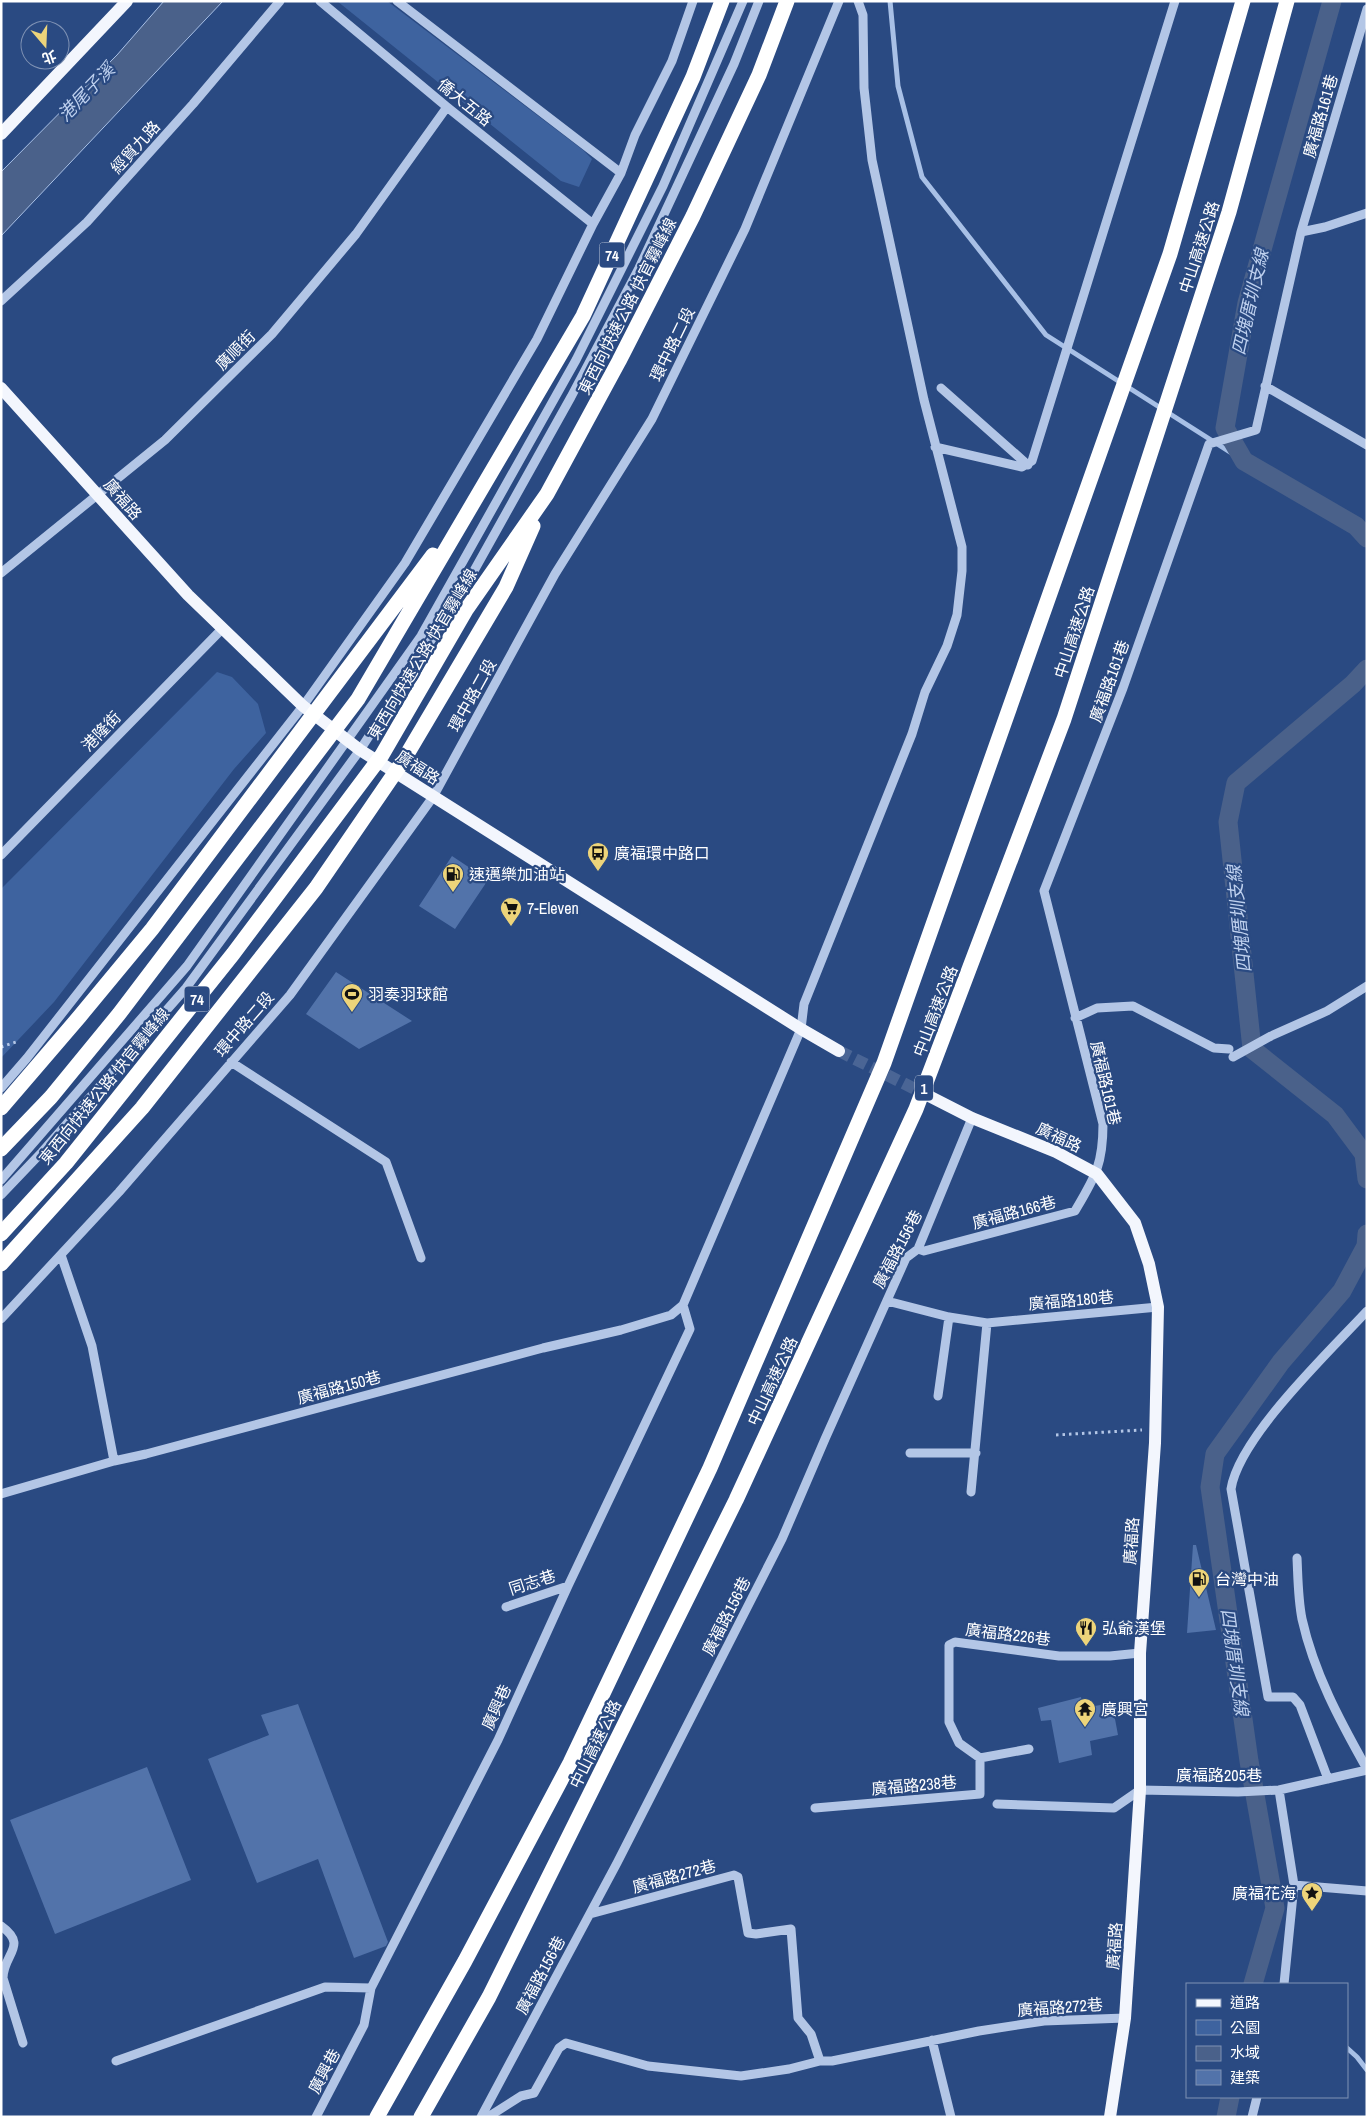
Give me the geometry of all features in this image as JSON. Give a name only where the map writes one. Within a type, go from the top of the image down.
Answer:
[{"type":"highway","name":"東西向快速公路 快官霧峰線","points":[[1,1149],[51,1097],[119,1014],[358,699],[583,316],[693,77],[722,1]]},
{"type":"highway","name":"東西向快速公路 快官霧峰線","points":[[1,1234],[66,1163],[227,962],[382,754],[466,610],[547,494],[619,361],[693,216],[759,75],[786,1]]},
{"type":"highway","name":"中山高速公路","points":[[377,2117],[465,1962],[570,1763],[710,1468],[884,1063],[1170,254],[1242,1]]},
{"type":"highway","name":"中山高速公路","points":[[421,2117],[489,1997],[736,1500],[916,1109],[1064,719],[1229,212],[1287,1]]},
{"type":"highway","points":[[1,1264],[142,1108],[316,888],[403,761],[501,596],[547,494]]},
{"type":"highway","points":[[1,1108],[69,1030],[152,929],[477,496]]},
{"type":"main road","points":[[1,134],[127,1]]},
{"type":"main road","name":"廣福路","points":[[1,388],[182,588],[303,706],[360,750],[433,797],[801,1030],[839,1051]]},
{"type":"main road","name":"廣福路","points":[[923,1093],[972,1118],[1056,1152],[1097,1174],[1135,1223],[1149,1264],[1158,1307],[1155,1429],[1140,1653],[1140,1790],[1125,2018],[1110,2117]]},
{"type":"street","name":"經貿九路","points":[[1,301],[87,222],[194,104],[280,1]]},
{"type":"street","name":"僑大五路","points":[[320,1],[447,107],[593,224]]},
{"type":"street","points":[[397,1],[621,173]]},
{"type":"street","points":[[1,1088],[51,1028],[303,706],[405,563],[537,339],[593,224],[621,173],[636,136],[672,60],[693,1]]},
{"type":"street","points":[[1,1180],[187,966],[421,636],[576,360],[663,186],[743,1]]},
{"type":"street","points":[[1,1195],[42,1152],[186,988],[360,750],[461,594],[571,397],[639,268],[734,64],[759,1]]},
{"type":"street","name":"環中路二段","points":[[1,1319],[62,1255],[290,995],[433,797],[555,574],[652,419],[745,229],[839,1]]},
{"type":"street","points":[[683,1305],[801,1030],[804,1004],[882,812],[912,734],[925,692],[947,646],[957,615],[962,571],[962,547],[935,448],[872,160],[864,88],[863,15],[858,1]]},
{"type":"street","points":[[935,448],[1022,467],[1032,461],[1175,1]]},
{"type":"street","name":"廣福路161巷","points":[[1097,1174],[1103,1148],[1103,1124],[1044,891],[1123,688],[1209,444],[1256,430],[1301,232],[1367,9]]},
{"type":"street","name":"廣順街","points":[[1,573],[165,440],[272,334],[356,234],[447,107]]},
{"type":"street","points":[[1301,232],[1367,213]]},
{"type":"street","points":[[1265,386],[1367,445]]},
{"type":"street","points":[[942,388],[1028,465]]},
{"type":"street","name":"港隆街","points":[[1,856],[222,629]]},
{"type":"street","points":[[1075,1018],[1097,1008],[1133,1006],[1214,1048],[1231,1053],[1327,1011],[1367,986]]},
{"type":"street","points":[[231,1062],[386,1162],[421,1258]]},
{"type":"street","name":"廣福路156巷","points":[[481,2117],[590,1914],[782,1539],[906,1258],[918,1249],[972,1118]]},
{"type":"street","name":"廣福路166巷","points":[[918,1249],[924,1251],[1075,1212],[1097,1174]]},
{"type":"street","points":[[62,1255],[92,1346],[114,1461]]},
{"type":"street","name":"廣福路180巷","points":[[887,1301],[950,1317],[987,1323],[1158,1307]]},
{"type":"street","name":"廣福路150巷","points":[[1,1494],[114,1461],[542,1348],[620,1330],[671,1315],[683,1305]]},
{"type":"street","name":"廣興巷","points":[[316,2117],[364,2025],[371,1988],[498,1740],[568,1586],[690,1329],[683,1305]]},
{"type":"street","points":[[1328,1779],[1300,1705],[1293,1697],[1268,1697],[1231,1489],[1233,1478],[1251,1445],[1277,1409],[1367,1311]]},
{"type":"street","points":[[938,1396],[950,1317]]},
{"type":"street","points":[[971,1492],[987,1323]]},
{"type":"street","points":[[910,1453],[976,1453]]},
{"type":"street","points":[[1274,1790],[1367,1770],[1337,1714],[1310,1651],[1302,1616],[1297,1558]]},
{"type":"street","name":"同志巷","points":[[506,1606],[568,1586]]},
{"type":"street","name":"廣福路226巷","points":[[980,1758],[959,1743],[949,1722],[949,1645],[955,1642],[1059,1656],[1110,1656],[1140,1653]]},
{"type":"street","points":[[980,1758],[1029,1749]]},
{"type":"street","name":"廣福路238巷","points":[[815,1808],[980,1794],[980,1758]]},
{"type":"street","points":[[997,1804],[1114,1808],[1140,1790]]},
{"type":"street","name":"廣福路205巷","points":[[1140,1790],[1238,1792],[1274,1790],[1294,1885],[1284,1983]]},
{"type":"street","name":"廣福路272巷","points":[[590,1914],[734,1875],[738,1877],[748,1933],[756,1934],[790,1929],[798,2018],[810,2034],[820,2061]]},
{"type":"street","points":[[1294,1885],[1367,1891]]},
{"type":"street","points":[[1,1926],[10,1933],[14,1940],[14,1946],[3,1972],[3,1978],[23,2043]]},
{"type":"street","points":[[116,2061],[325,1987],[371,1988]]},
{"type":"street","name":"廣福路272巷","points":[[488,2117],[521,2096],[534,2093],[559,2048],[566,2043],[648,2066],[741,2076],[789,2069],[820,2061],[832,2061],[932,2040],[1044,2021],[1125,2018]]},
{"type":"street","points":[[932,2040],[950,2117]]},
{"type":"street","points":[[1252,2117],[1257,2098]]},
{"type":"path","points":[[1,1047],[19,1041]]},
{"type":"path","points":[[1056,1435],[1155,1429]]},
{"type":"green space","points":[[337,1],[387,1],[583,150],[592,159],[579,187],[561,181]]},
{"type":"green space","points":[[217,672],[232,677],[258,704],[266,733],[234,769],[54,1002],[1,1058],[1,889]]},
{"type":"water","name":"港尾子溪","points":[[164,1],[223,1],[1,236],[1,172],[117,55]]},
{"type":"building","name":"速邁樂加油站","points":[[452,856],[488,880],[455,929],[419,906]]},
{"type":"building","points":[[336,972],[412,1021],[359,1049],[306,1014]]},
{"type":"building","name":"台灣中油","points":[[1193,1545],[1196,1545],[1216,1630],[1187,1633]]},
{"type":"building","name":"廣興宮","points":[[1081,1697],[1083,1708],[1112,1703],[1118,1735],[1090,1741],[1092,1755],[1059,1763],[1051,1720],[1041,1721],[1038,1708]]},
{"type":"building","points":[[298,1704],[388,1942],[386,1946],[354,1958],[318,1859],[257,1883],[208,1759],[269,1735],[261,1715]]},
{"type":"building","points":[[147,1767],[191,1880],[55,1934],[10,1820]]},
{"type":"waterway","points":[[890,1],[898,86],[922,177],[1046,335],[1244,461]]},
{"type":"waterway","name":"四塊厝圳支線","points":[[1332,1],[1247,303],[1225,428],[1244,461],[1356,526],[1367,538]]},
{"type":"waterway","name":"四塊厝圳支線","points":[[1367,669],[1353,684],[1236,783],[1228,822],[1252,1049],[1335,1115],[1364,1154],[1367,1179]]},
{"type":"waterway","name":"四塊厝圳支線","points":[[1253,1983],[1275,1908],[1249,1761],[1210,1487],[1215,1454],[1281,1362],[1342,1291],[1366,1246],[1367,1234]]},
{"type":"waterway","points":[[1348,2049],[1367,2070]]},
{"type":"waterway","name":"四塊厝圳支線","points":[[1226,2117],[1230,2098]]},
{"type":"tunnel","points":[[839,1051],[923,1093]]},
{"type":"place","name":"廣福環中路口","points":[[598,872]]},
{"type":"place","name":"速邁樂加油站","points":[[453,893]]},
{"type":"place","name":"7-Eleven","points":[[511,927]]},
{"type":"place","name":"羽奏羽球館","points":[[352,1013]]},
{"type":"place","name":"台灣中油","points":[[1199,1598]]},
{"type":"place","name":"弘爺漢堡","points":[[1086,1647]]},
{"type":"place","name":"廣興宮","points":[[1085,1728]]},
{"type":"place","name":"廣福花海","points":[[1312,1912]]}]
